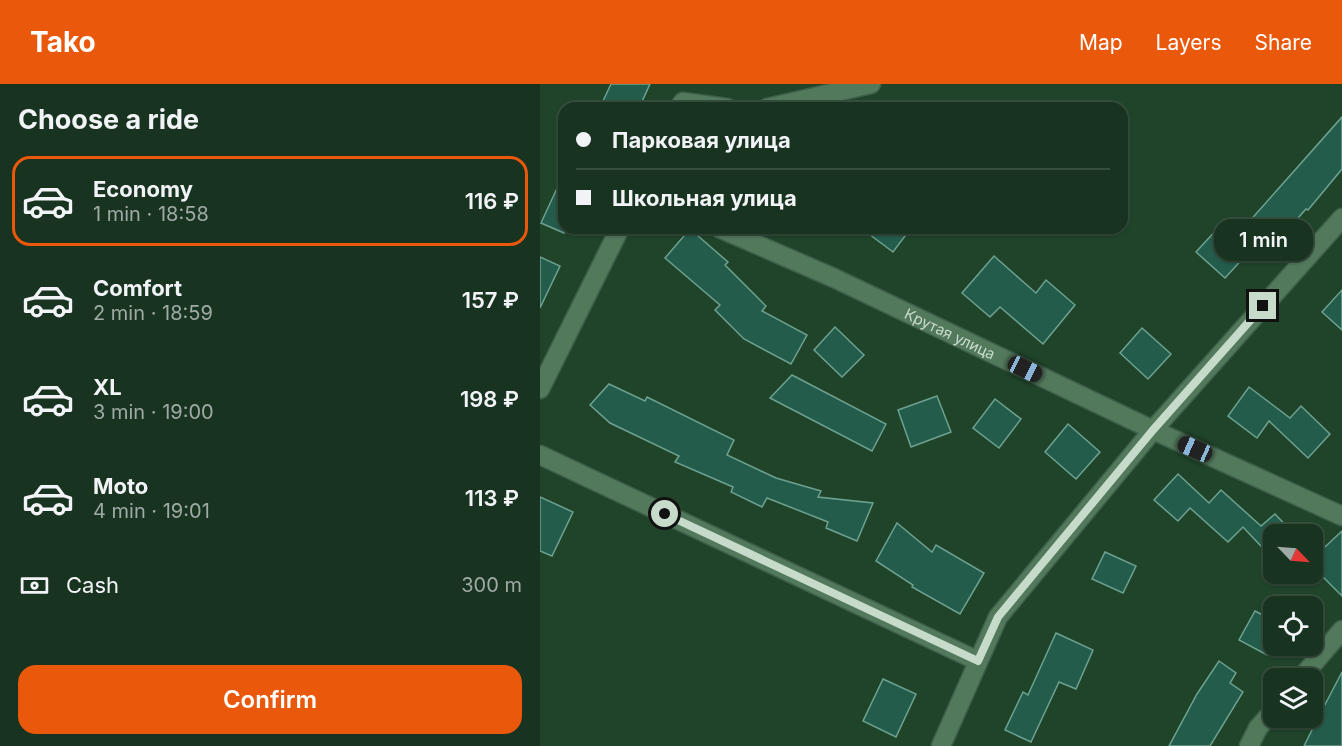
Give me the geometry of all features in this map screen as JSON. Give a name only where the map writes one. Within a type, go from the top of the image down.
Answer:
[{"type":"street","points":[[793,102],[871,84]]},
{"type":"street","points":[[941,746],[998,617],[1153,430],[1342,218]]},
{"type":"street","points":[[540,389],[617,234]]},
{"type":"street","name":"Крутая улица","points":[[733,234],[834,278],[1153,430],[1342,516]]},
{"type":"street","points":[[540,455],[978,661]]},
{"type":"street","points":[[1310,668],[1342,630]]},
{"type":"street","points":[[1249,746],[1263,722]]},
{"type":"building","points":[[611,84],[650,84],[642,102],[603,101]]},
{"type":"building","points":[[1342,117],[1342,169],[1308,210],[1306,209],[1269,251],[1258,242],[1225,278],[1196,252],[1218,228],[1232,241]]},
{"type":"building","points":[[558,186],[558,230],[541,223]]},
{"type":"building","points":[[686,234],[696,234],[728,262],[725,265],[766,306],[762,311],[807,335],[791,364],[744,339],[715,310],[720,305],[665,258]]},
{"type":"building","points":[[869,234],[906,234],[893,252]]},
{"type":"building","points":[[994,256],[1036,293],[1046,280],[1075,305],[1043,344],[1000,307],[990,317],[962,293]]},
{"type":"building","points":[[540,257],[560,266],[540,308]]},
{"type":"building","points":[[1342,290],[1342,330],[1322,312]]},
{"type":"building","points":[[835,327],[864,355],[842,377],[814,350]]},
{"type":"building","points":[[1142,328],[1171,354],[1148,379],[1120,353]]},
{"type":"building","points":[[792,375],[886,424],[872,451],[770,398]]},
{"type":"building","points":[[609,384],[645,401],[647,397],[734,440],[727,455],[776,478],[821,491],[818,497],[873,503],[857,541],[826,528],[828,522],[767,498],[762,507],[731,492],[733,487],[675,462],[679,456],[610,423],[590,405]]},
{"type":"building","points":[[1249,387],[1290,418],[1301,406],[1330,434],[1308,458],[1269,421],[1257,438],[1228,416]]},
{"type":"building","points":[[937,396],[951,432],[911,447],[898,410]]},
{"type":"building","points":[[995,399],[1021,419],[999,448],[973,428]]},
{"type":"building","points":[[1068,424],[1100,452],[1076,479],[1045,452]]},
{"type":"building","points":[[1178,474],[1209,503],[1221,490],[1261,526],[1263,524],[1263,548],[1243,527],[1228,542],[1190,508],[1178,521],[1154,500]]},
{"type":"building","points":[[540,497],[573,512],[552,556],[540,551]]},
{"type":"building","points":[[1275,514],[1284,524],[1263,524]]},
{"type":"building","points":[[897,523],[932,552],[936,545],[984,573],[960,614],[912,587],[913,585],[876,561]]},
{"type":"building","points":[[1342,531],[1342,596],[1323,577],[1323,549]]},
{"type":"building","points":[[1105,552],[1136,566],[1123,593],[1092,579]]},
{"type":"building","points":[[1255,611],[1263,615],[1263,653],[1239,640]]},
{"type":"building","points":[[1056,633],[1093,650],[1076,689],[1059,682],[1031,742],[1005,730],[1023,692],[1028,695]]},
{"type":"building","points":[[1219,661],[1236,673],[1230,683],[1243,692],[1210,746],[1169,746],[1197,694]]},
{"type":"building","points":[[1342,672],[1342,746],[1304,746],[1313,728],[1323,728],[1323,708]]},
{"type":"building","points":[[883,679],[916,694],[896,737],[863,721]]},
{"type":"route","points":[[665,514],[978,661],[998,617],[1153,430],[1263,306]]}]
